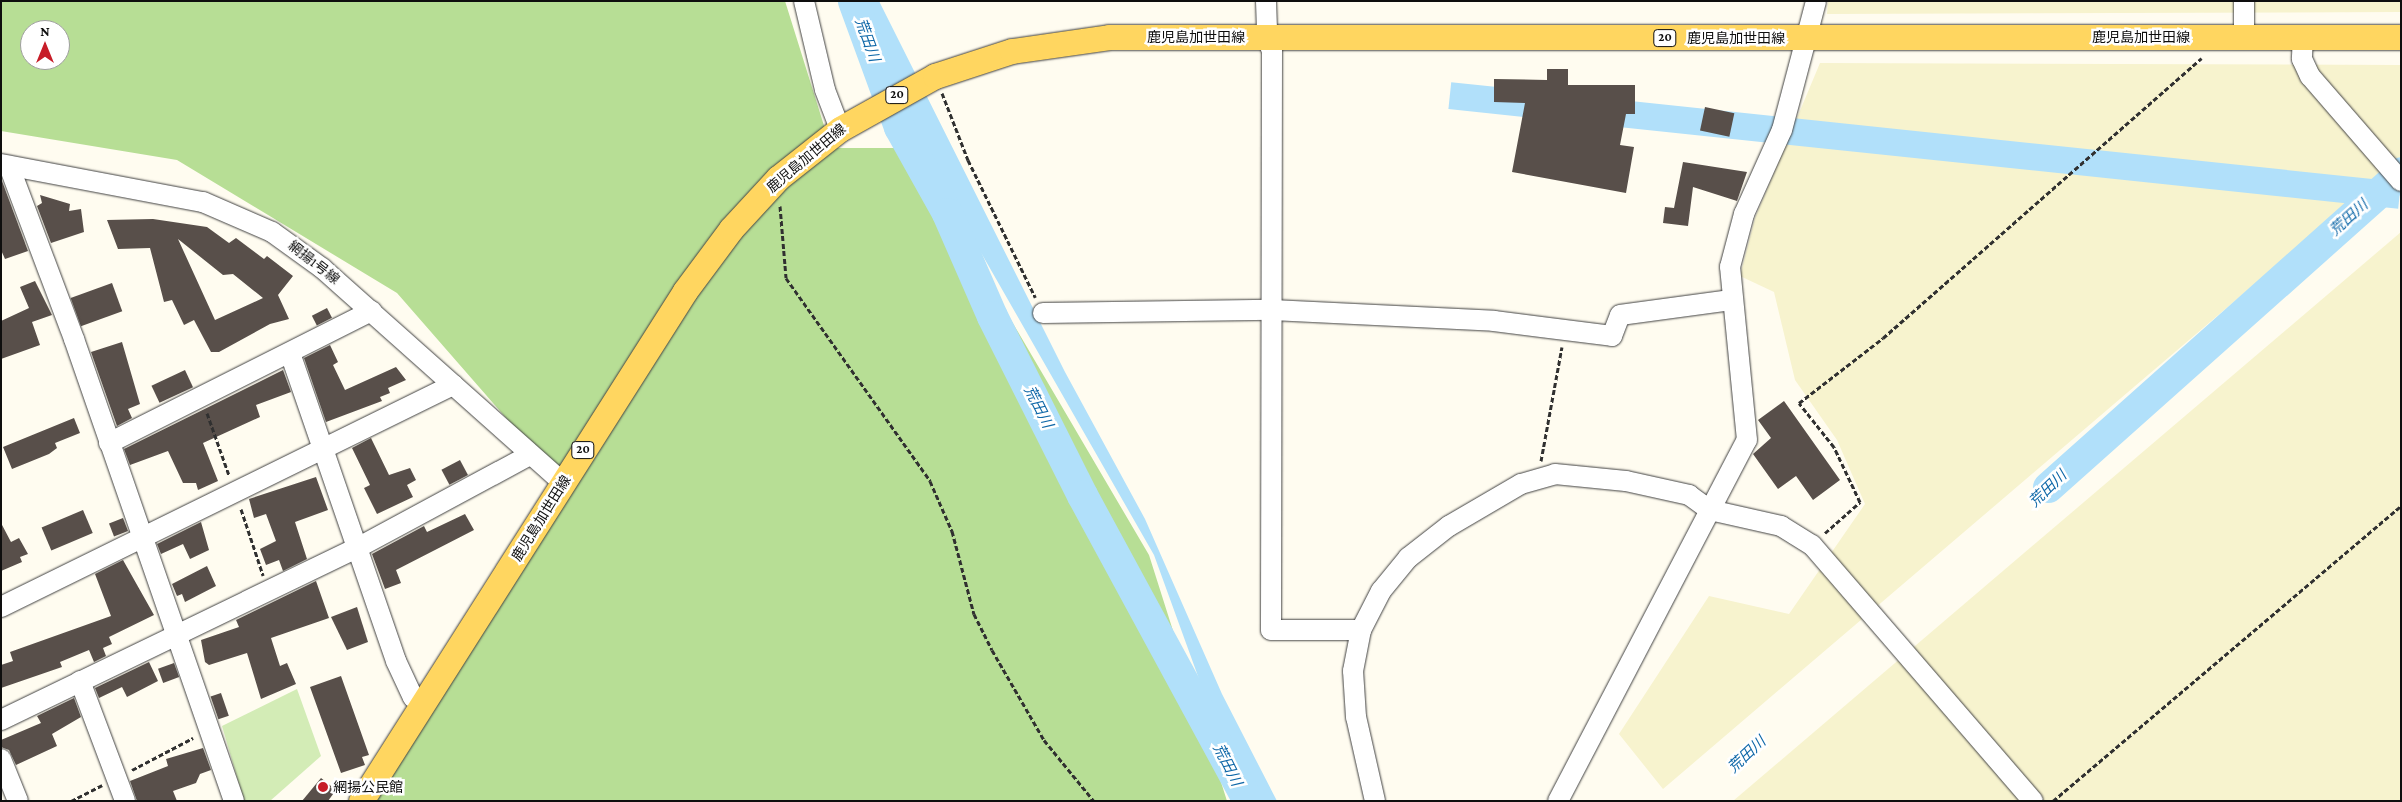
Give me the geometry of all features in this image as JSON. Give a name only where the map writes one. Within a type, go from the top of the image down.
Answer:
[{"type":"main road","name":"鹿児島加世田線","points":[[362,801],[426,703],[685,291],[731,229],[778,178],[850,122],[935,76],[1050,43],[1109,37],[2401,37]]},
{"type":"street","points":[[804,1],[824,90],[850,122]]},
{"type":"street","points":[[1266,1],[1267,38],[1272,51],[1271,630],[1361,630]]},
{"type":"street","points":[[1558,801],[1747,440],[1731,300],[1730,267],[1744,214],[1782,130],[1809,38],[1816,1]]},
{"type":"street","points":[[2244,1],[2244,36]]},
{"type":"street","points":[[2303,37],[2302,59],[2310,76],[2397,177]]},
{"type":"street","points":[[5,165],[109,443],[141,541],[234,801]]},
{"type":"street","name":"網揚1号線","points":[[5,165],[158,192],[250,219],[296,246],[372,311],[453,386],[563,483]]},
{"type":"street","points":[[1043,313],[1272,310],[1494,321],[1612,336],[1620,315],[1731,300]]},
{"type":"street","points":[[109,443],[372,311]]},
{"type":"street","points":[[290,353],[322,451],[359,547],[396,661],[413,697],[426,703]]},
{"type":"street","points":[[1,607],[141,541],[453,386]]},
{"type":"street","points":[[1,720],[359,547],[530,455]]},
{"type":"street","points":[[1375,801],[1354,696],[1353,671],[1361,630],[1381,591],[1427,542],[1487,502],[1538,478],[1574,474],[1626,481],[1689,495],[1710,510],[1781,526],[1812,545],[2033,801]]},
{"type":"street","points":[[80,681],[125,801]]},
{"type":"street","points":[[1,760],[18,801]]},
{"type":"path","points":[[1812,545],[1860,502],[1834,447],[1799,403],[1883,338],[2203,57],[2208,36]]},
{"type":"path","points":[[935,76],[968,160],[1043,313]]},
{"type":"path","points":[[778,178],[786,278],[930,481],[952,531],[974,614],[992,650],[1044,740],[1094,801]]},
{"type":"path","points":[[1538,478],[1565,331]]},
{"type":"path","points":[[2053,801],[2401,506]]},
{"type":"path","points":[[71,801],[209,730]]},
{"type":"shaded area","points":[[1828,1],[2401,1],[2401,12],[1827,14]]},
{"type":"shaded area","points":[[1820,63],[2401,65],[2401,159],[1663,789],[1619,734],[1709,596],[1789,614],[1865,504],[1837,440],[1795,380],[1774,292],[1740,276],[1755,218]]},
{"type":"shaded area","points":[[2401,232],[2401,801],[1733,801]]},
{"type":"green space","points":[[1,1],[785,1],[831,148],[910,148],[1149,555],[1227,801],[366,801],[562,482],[397,293],[177,160],[1,131]]},
{"type":"green space","points":[[297,689],[321,756],[270,801],[244,801],[222,726]]},
{"type":"water","points":[[840,1],[879,1],[1065,372],[1145,519],[1222,694],[1277,801],[1261,801],[1207,701],[1154,555],[928,160],[867,69]]},
{"type":"water","points":[[1451,82],[2401,182],[2398,209],[1448,109]]},
{"type":"building","points":[[1547,69],[1568,69],[1568,85],[1635,85],[1635,114],[1626,114],[1620,145],[1634,147],[1626,193],[1512,172],[1525,103],[1494,102],[1494,79],[1547,80]]},
{"type":"building","points":[[1705,107],[1734,113],[1729,137],[1700,130]]},
{"type":"building","points":[[1683,162],[1747,172],[1737,201],[1693,187],[1688,226],[1663,223],[1665,207],[1674,208]]},
{"type":"building","points":[[2,181],[28,251],[5,259],[1,250]]},
{"type":"building","points":[[40,195],[70,204],[69,211],[81,209],[84,232],[51,243],[37,206],[42,203]]},
{"type":"building","points":[[153,219],[207,227],[229,243],[236,238],[264,259],[267,256],[293,276],[278,295],[289,319],[270,324],[219,352],[211,352],[194,320],[184,325],[172,300],[164,302],[150,248],[118,249],[107,220]],"holes":[[[178,239],[223,275],[233,274],[263,298],[215,320]]]},
{"type":"building","points":[[35,281],[52,315],[32,322],[40,345],[1,359],[1,321],[29,308],[20,287]]},
{"type":"building","points":[[112,283],[122,311],[81,326],[71,298]]},
{"type":"building","points":[[327,308],[332,318],[317,326],[312,316]]},
{"type":"building","points":[[122,342],[140,404],[128,409],[132,418],[117,426],[91,352]]},
{"type":"building","points":[[330,345],[338,362],[333,365],[345,390],[396,367],[406,380],[388,388],[390,393],[380,397],[382,401],[326,422],[304,358]]},
{"type":"building","points":[[185,370],[193,387],[159,403],[151,386]]},
{"type":"building","points":[[283,370],[291,392],[256,405],[260,417],[203,443],[218,481],[198,490],[196,483],[183,483],[168,451],[130,465],[124,449]]},
{"type":"building","points":[[1784,401],[1840,480],[1813,500],[1796,476],[1778,489],[1753,454],[1771,438],[1758,420]]},
{"type":"building","points":[[74,418],[80,433],[55,443],[57,448],[49,454],[12,469],[3,447]]},
{"type":"building","points":[[371,438],[389,475],[410,468],[416,480],[407,485],[413,497],[377,514],[364,488],[370,485],[352,448]]},
{"type":"building","points":[[460,460],[468,475],[449,485],[441,470]]},
{"type":"building","points":[[316,477],[328,510],[295,522],[307,559],[283,571],[279,560],[266,565],[260,549],[276,541],[266,514],[254,518],[249,499]]},
{"type":"building","points":[[83,510],[93,533],[51,551],[42,528]]},
{"type":"building","points":[[465,514],[474,530],[396,570],[401,583],[385,589],[372,554],[424,526],[427,532]]},
{"type":"building","points":[[123,518],[128,531],[114,536],[109,523]]},
{"type":"building","points":[[201,522],[209,550],[190,559],[183,544],[161,554],[157,544]]},
{"type":"building","points":[[1,523],[11,542],[19,538],[28,554],[20,557],[22,562],[1,571]]},
{"type":"building","points":[[123,560],[154,615],[109,637],[112,644],[103,648],[106,656],[94,662],[89,650],[60,662],[62,667],[1,688],[1,665],[13,661],[10,652],[111,616],[95,574]]},
{"type":"building","points":[[207,566],[216,586],[185,602],[182,594],[177,596],[172,584]]},
{"type":"building","points":[[316,581],[329,618],[271,638],[280,666],[287,663],[296,684],[261,699],[247,653],[209,665],[205,662],[201,640],[239,627],[236,620]]},
{"type":"building","points":[[357,607],[368,642],[347,650],[331,617]]},
{"type":"building","points":[[149,662],[158,681],[127,697],[122,687],[99,698],[95,688]]},
{"type":"building","points":[[174,663],[179,677],[163,683],[158,669]]},
{"type":"building","points":[[341,676],[369,755],[362,757],[365,765],[341,773],[310,687]]},
{"type":"building","points":[[221,693],[229,716],[218,719],[211,697]]},
{"type":"building","points":[[74,698],[81,717],[52,734],[57,746],[16,765],[9,750],[1,747],[1,740],[41,723],[37,716]]},
{"type":"building","points":[[203,748],[211,770],[200,774],[196,783],[173,791],[177,801],[137,801],[130,781],[168,766],[166,759]]},
{"type":"building","name":"網揚公民館","points":[[321,778],[336,790],[328,801],[302,801]]},
{"type":"waterway","name":"荒田川","points":[[853,1],[899,127],[947,213],[992,316],[1082,495],[1248,801]]},
{"type":"waterway","name":"荒田川","points":[[2048,487],[2401,172]]},
{"type":"place","name":"網揚公民館","points":[[323,787]]}]
